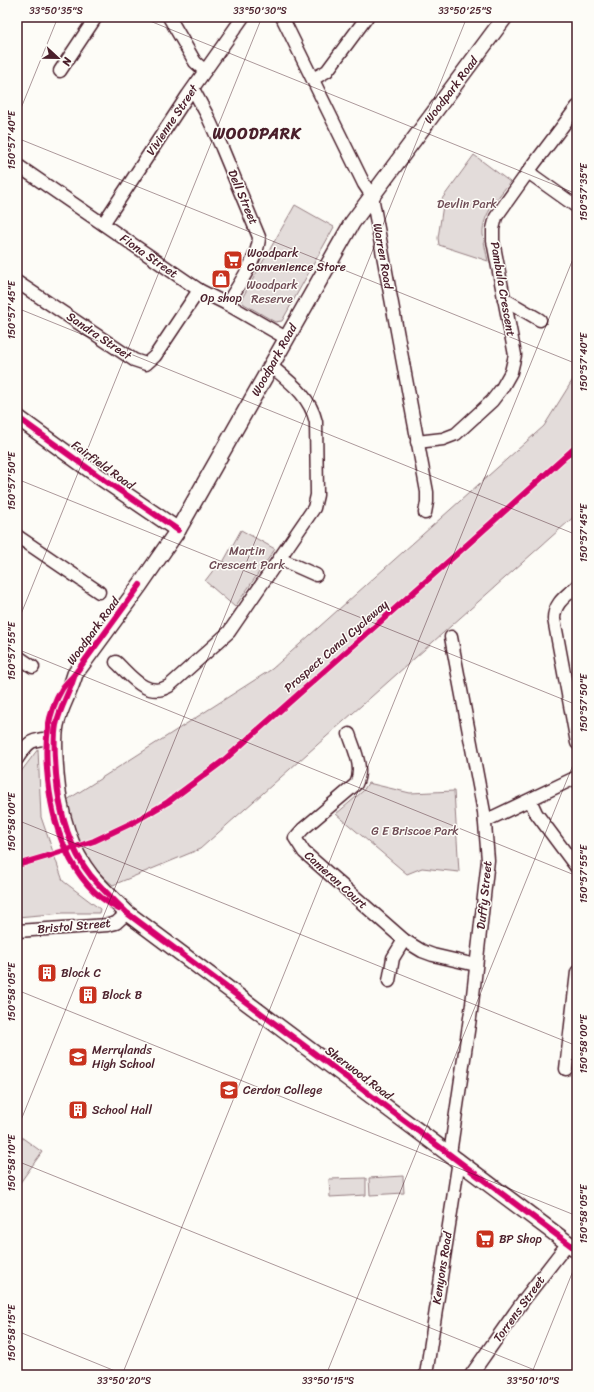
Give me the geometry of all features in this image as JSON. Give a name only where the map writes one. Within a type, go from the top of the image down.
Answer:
[{"type":"main road","name":"Woodpark Road","points":[[50,738],[70,691],[75,674],[156,563],[178,530],[345,235],[372,196],[505,17]]},
{"type":"main road","name":"Fairfield Road","points":[[17,416],[97,476],[178,530]]},
{"type":"main road","name":"Sherwood Road","points":[[50,738],[55,762],[62,817],[70,849],[82,878],[97,894],[107,903],[127,913],[573,1246]]},
{"type":"street","points":[[60,71],[96,17]]},
{"type":"street","points":[[169,17],[195,62],[205,71]]},
{"type":"street","name":"Vivienne Street","points":[[103,224],[192,89],[243,17]]},
{"type":"street","name":"Warren Road","points":[[282,17],[364,184],[372,196],[427,492],[425,513]]},
{"type":"street","points":[[313,79],[327,71],[366,17]]},
{"type":"street","name":"Dell Street","points":[[192,89],[207,115],[259,237],[258,248],[254,258],[227,304]]},
{"type":"street","name":"Pambula Crescent","points":[[417,442],[443,439],[456,434],[492,401],[502,388],[511,372],[515,355],[493,241],[493,229],[496,217],[577,108]]},
{"type":"street","name":"Fiona Street","points":[[17,165],[199,290],[227,304],[286,338]]},
{"type":"street","points":[[528,172],[577,207]]},
{"type":"street","name":"Sandra Street","points":[[17,282],[134,360],[146,364],[155,356],[199,290]]},
{"type":"street","points":[[504,299],[540,320]]},
{"type":"street","points":[[116,662],[146,688],[159,691],[169,686],[229,632],[312,512],[316,502],[316,422],[312,407],[307,399],[292,384],[271,366]]},
{"type":"street","points":[[17,536],[99,592]]},
{"type":"street","points":[[280,559],[316,575]]},
{"type":"street","points":[[577,586],[557,605],[554,612],[554,618],[577,743]]},
{"type":"street","name":"Duffy Street","points":[[451,637],[485,821],[488,866],[455,1157]]},
{"type":"street","points":[[17,656],[33,667]]},
{"type":"street","name":"Cameron Court","points":[[349,734],[359,771],[356,784],[303,829],[295,838],[304,852],[404,940],[422,951],[433,955],[476,965]]},
{"type":"street","points":[[17,759],[27,744],[32,741],[50,738]]},
{"type":"street","points":[[485,821],[577,778]]},
{"type":"street","points":[[530,800],[536,813],[577,868]]},
{"type":"street","name":"Bristol Street","points":[[17,931],[108,925],[116,923],[127,913]]},
{"type":"street","points":[[389,981],[393,958],[404,940]]},
{"type":"street","points":[[566,1069],[577,972]]},
{"type":"street","name":"Kenyons Road","points":[[426,1375],[455,1157]]},
{"type":"street","name":"Torrens Street","points":[[471,1375],[523,1301],[573,1246]]},
{"type":"green space","name":"Devlin Park","points":[[474,155],[510,182],[492,206],[483,227],[484,244],[488,261],[439,245],[438,238],[443,205],[439,203]]},
{"type":"green space","name":"Woodpark Reserve","points":[[295,205],[334,227],[282,321],[275,322],[244,304],[241,300]]},
{"type":"green space","points":[[577,373],[577,514],[200,849],[113,885],[103,876],[95,867],[82,847],[73,824],[67,800],[272,669],[544,426]]},
{"type":"green space","name":"Martin Crescent Park","points":[[241,530],[275,549],[235,607],[205,581],[218,564],[221,566]]},
{"type":"green space","points":[[38,749],[41,817],[63,881],[100,909],[99,913],[63,913],[17,917],[17,777]]},
{"type":"green space","name":"G E Briscoe Park","points":[[368,783],[410,793],[454,791],[459,872],[422,868],[407,874],[336,814],[363,791]]},
{"type":"green space","points":[[17,1134],[42,1152],[17,1187]]},
{"type":"green space","points":[[403,1176],[404,1193],[370,1195],[369,1178]]},
{"type":"green space","points":[[366,1178],[366,1195],[330,1197],[329,1179]]},
{"type":"cycle path","points":[[17,417],[97,475],[178,530]]},
{"type":"cycle path","name":"Prospect Canal Cycleway","points":[[17,865],[94,841],[134,822],[168,802],[223,761],[577,446]]},
{"type":"cycle path","points":[[140,585],[75,674],[56,725],[55,756],[57,788],[62,815],[76,853],[83,865],[95,881],[127,913],[577,1250]]},
{"type":"cycle path","points":[[74,675],[63,687],[57,698],[48,728],[46,748],[47,769],[53,810],[65,849],[75,867],[87,884],[101,898],[119,909]]},
{"type":"place","name":"Woodpark Convenience Store","points":[[233,260]]},
{"type":"place","name":"Op shop","points":[[221,279]]},
{"type":"place","name":"Block C","points":[[47,973]]},
{"type":"place","name":"Block B","points":[[88,995]]},
{"type":"place","name":"Merrylands High School","points":[[78,1057]]},
{"type":"place","name":"Cerdon College","points":[[229,1090]]},
{"type":"place","name":"School Hall","points":[[78,1110]]},
{"type":"place","name":"BP Shop","points":[[485,1239]]},
{"type":"district","name":"WOODPARK","points":[[257,133]]}]
